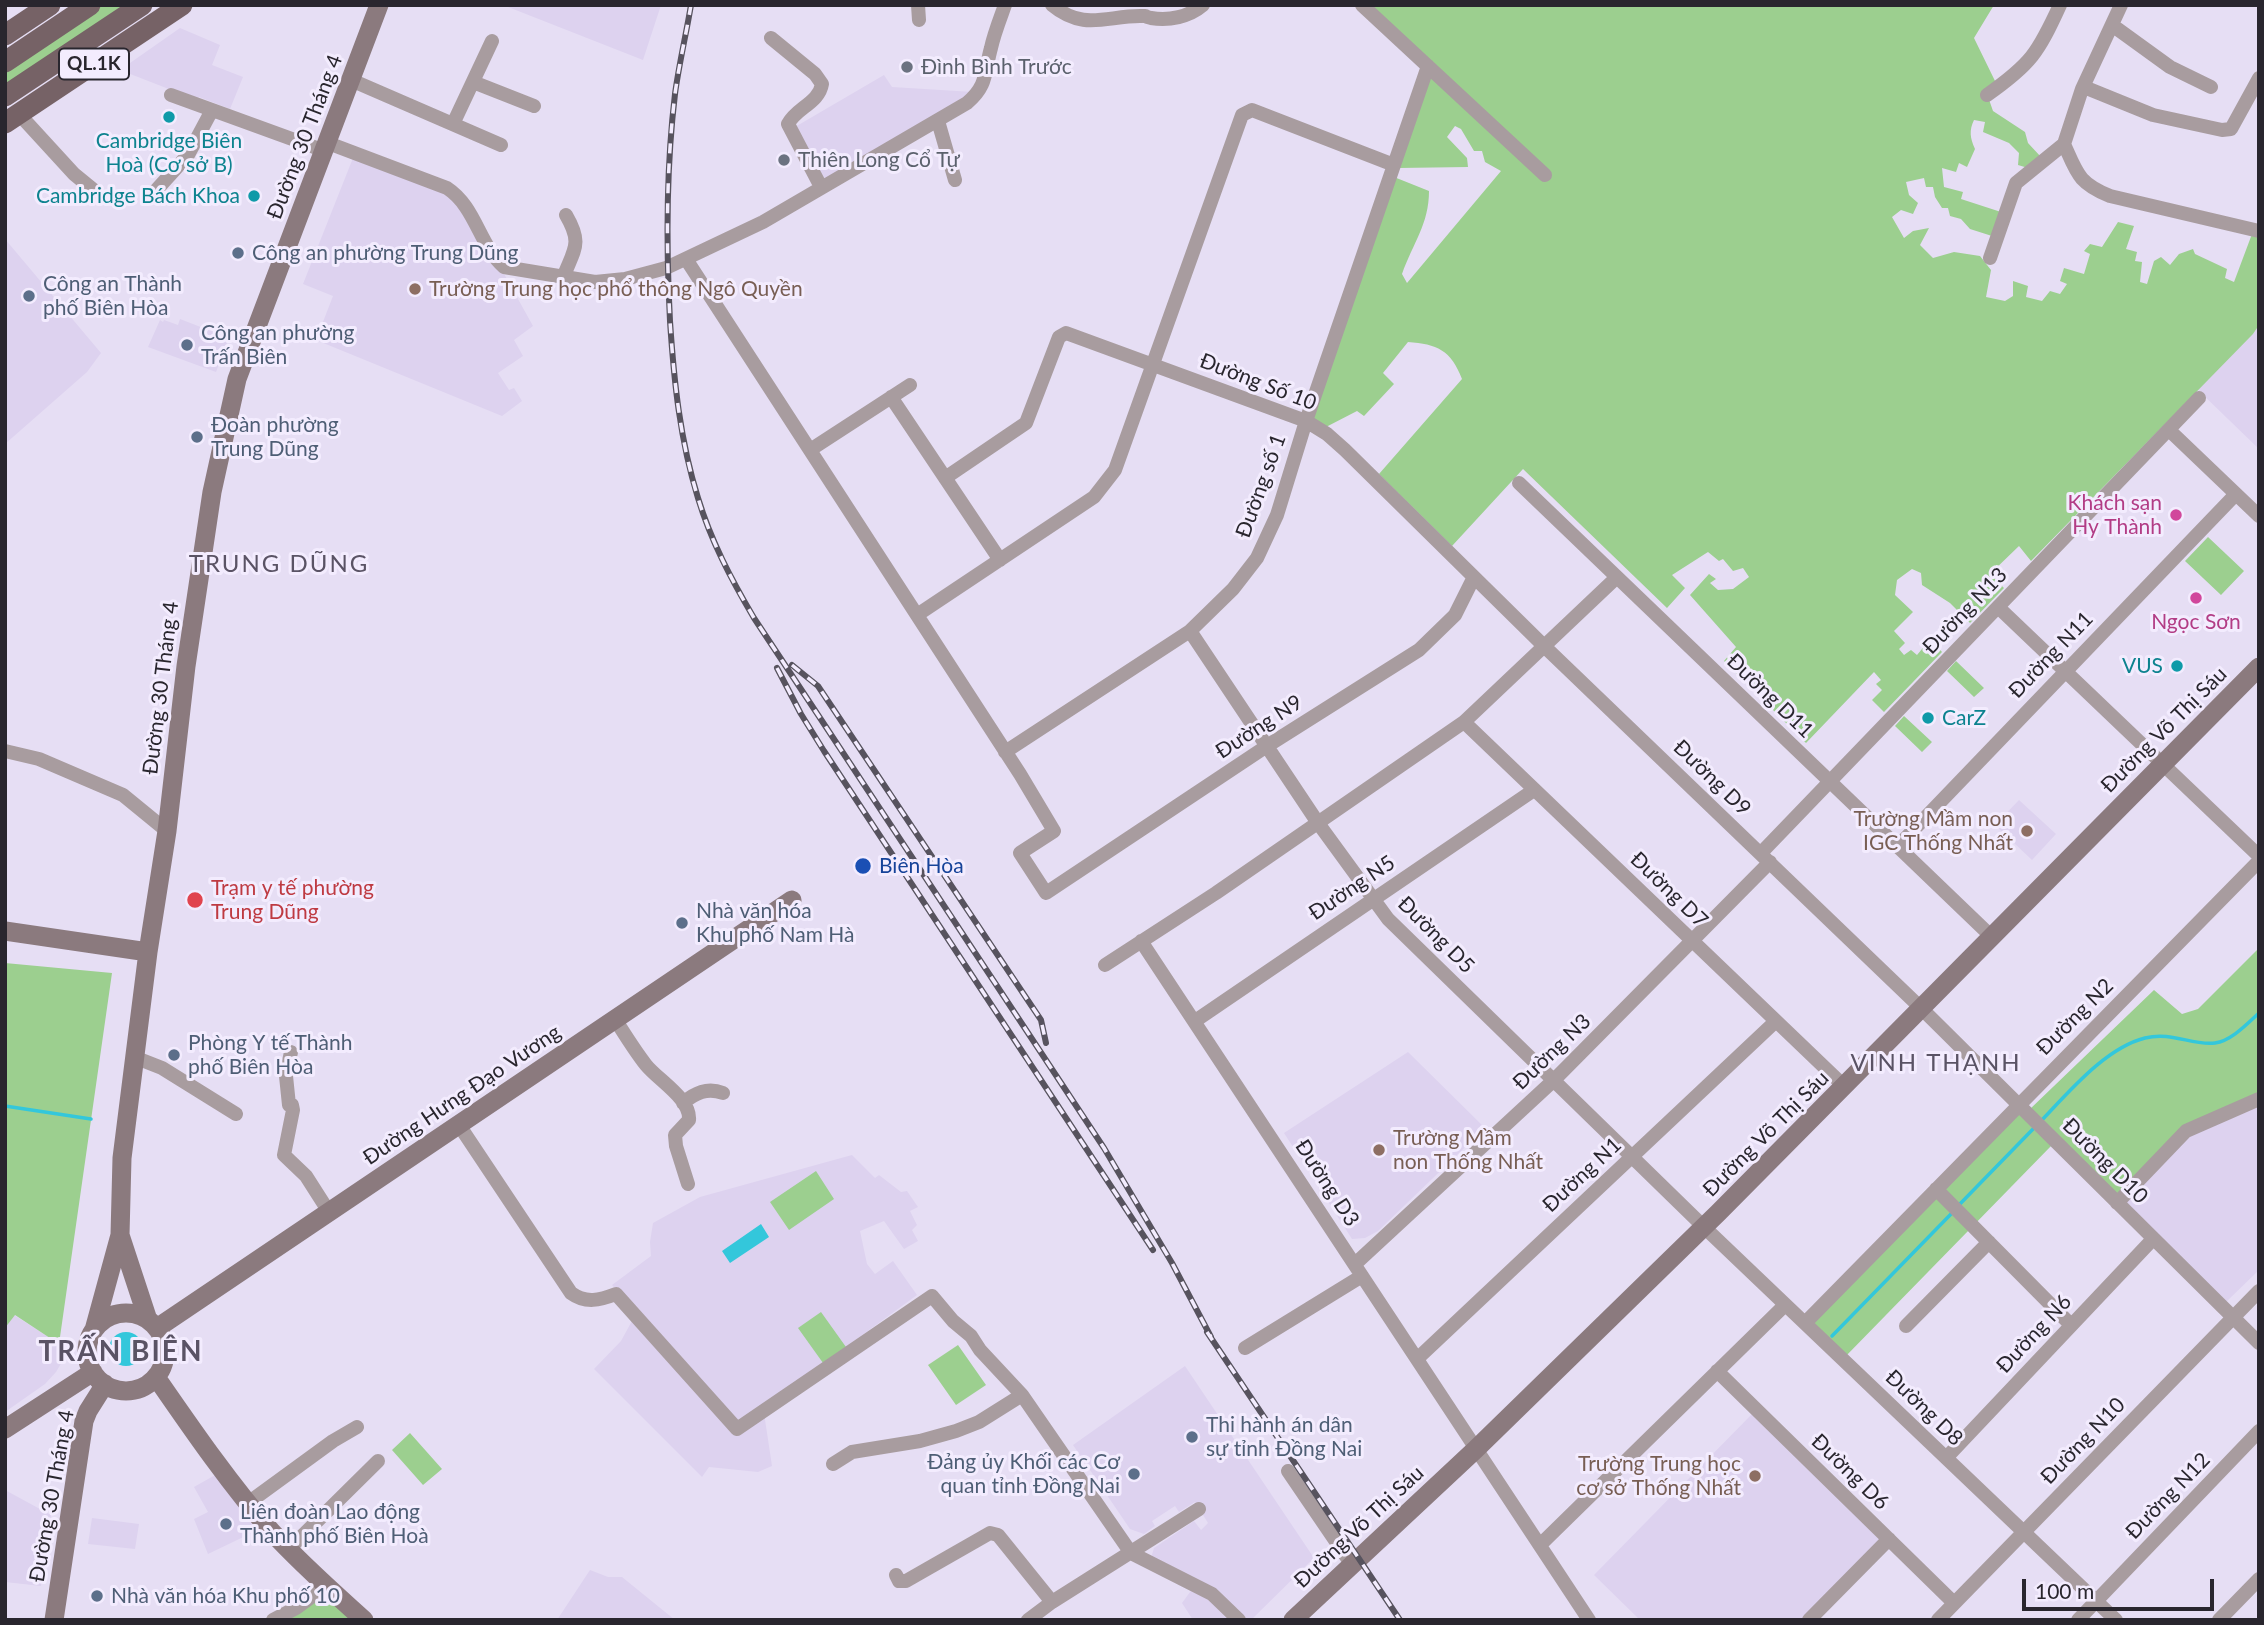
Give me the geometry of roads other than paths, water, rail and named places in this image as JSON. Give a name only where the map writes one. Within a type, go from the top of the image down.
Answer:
[{"type":"main road","points":[[5,35],[50,5]]},
{"type":"main road","name":"QL.1K","points":[[5,62],[90,5]]},
{"type":"main road","name":"QL.1K","points":[[5,96],[142,5]]},
{"type":"main road","name":"QL.1K","points":[[12,118],[181,5]]},
{"type":"main road","name":"Đường 30 Tháng 4","points":[[94,1330],[120,1235],[122,1158],[134,1057],[167,831],[194,612],[210,503],[229,408],[250,340],[379,5]]},
{"type":"main road","name":"Đường Võ Thị Sáu","points":[[1293,1620],[1476,1449],[1704,1227],[2259,667]]},
{"type":"main road","name":"Đường Hưng Đạo Vương","points":[[153,1324],[329,1212],[792,900]]},
{"type":"main road","points":[[5,931],[148,952]]},
{"type":"main road","name":"Đường 30 Tháng 4","points":[[120,1235],[153,1324]]},
{"type":"main road","points":[[131,1313],[153,1324],[163,1340],[165,1353],[163,1366],[156,1377],[147,1385],[130,1391],[118,1390],[99,1378],[88,1351],[94,1330],[108,1318],[119,1314],[131,1313]]},
{"type":"main road","points":[[156,1377],[248,1503],[289,1549],[363,1620]]},
{"type":"main road","points":[[5,1429],[99,1378]]},
{"type":"main road","name":"Đường 30 Tháng 4","points":[[54,1620],[85,1421],[99,1378]]},
{"type":"street","points":[[171,95],[447,188],[465,205],[491,252],[504,267],[563,278],[595,282],[615,281],[658,271],[751,228],[967,103],[981,90],[990,49],[1005,5]]},
{"type":"street","points":[[1052,5],[1075,19],[1087,21],[1140,16],[1176,18],[1185,16],[1203,5]]},
{"type":"street","points":[[1362,5],[1545,175]]},
{"type":"street","points":[[1987,95],[2033,58],[2042,45],[2060,5]]},
{"type":"street","points":[[1990,258],[2016,183],[2064,144],[2084,87],[2112,25],[2116,7]]},
{"type":"street","points":[[2112,25],[2170,67],[2211,87]]},
{"type":"street","points":[[771,38],[821,80],[820,93],[792,117],[788,124],[821,187]]},
{"type":"street","points":[[453,124],[492,41]]},
{"type":"street","name":"Đường số 1","points":[[1005,752],[1190,631],[1233,589],[1257,558],[1278,515],[1306,421],[1428,66]]},
{"type":"street","points":[[2084,87],[2153,115],[2222,130],[2231,129],[2259,78]]},
{"type":"street","points":[[351,80],[501,145]]},
{"type":"street","points":[[473,82],[534,106]]},
{"type":"street","points":[[150,197],[188,155],[212,110]]},
{"type":"street","points":[[917,615],[1094,497],[1107,481],[1121,458],[1242,115],[1252,110],[1394,165]]},
{"type":"street","points":[[12,118],[96,192]]},
{"type":"street","points":[[938,121],[955,180]]},
{"type":"street","points":[[2064,144],[2077,172],[2089,188],[2259,231]]},
{"type":"street","points":[[563,278],[574,249],[576,235],[566,215]]},
{"type":"street","points":[[686,259],[1005,752]]},
{"type":"street","name":"Đường Số 10","points":[[945,478],[1026,423],[1059,337],[1066,333],[1306,421],[1328,434],[1474,577]]},
{"type":"street","points":[[810,450],[909,385]]},
{"type":"street","points":[[891,397],[1000,560]]},
{"type":"street","name":"Đường N13","points":[[1765,857],[1829,782],[2199,398]]},
{"type":"street","points":[[2169,430],[2259,516]]},
{"type":"street","name":"Đường D11","points":[[1519,483],[1993,938]]},
{"type":"street","name":"Đường N11","points":[[1898,846],[2236,494]]},
{"type":"street","name":"Đường D9","points":[[1474,577],[1922,1009]]},
{"type":"street","name":"Đường N9","points":[[1005,752],[1054,831],[1020,853],[1046,893],[1267,746],[1419,650],[1455,615],[1474,577]]},
{"type":"street","points":[[1105,965],[1464,722],[1616,578]]},
{"type":"street","points":[[1998,607],[2259,858]]},
{"type":"street","name":"Đường D5","points":[[1190,631],[1318,823],[1388,919],[1704,1227]]},
{"type":"street","name":"Đường D7","points":[[1464,722],[1845,1087]]},
{"type":"street","points":[[5,751],[39,760],[123,795],[167,831]]},
{"type":"street","name":"Đường N5","points":[[1195,1021],[1534,790]]},
{"type":"street","name":"Đường N3","points":[[1245,1348],[1358,1270],[1693,942],[1765,857]]},
{"type":"street","name":"Đường N2","points":[[1805,1324],[1936,1189],[2023,1111],[2259,858]]},
{"type":"street","name":"Đường D3","points":[[1141,940],[1589,1620]]},
{"type":"street","name":"Đường D10","points":[[1922,1009],[2259,1343]]},
{"type":"street","points":[[615,1019],[650,1069],[683,1103],[690,1116],[676,1135],[676,1146],[688,1184]]},
{"type":"street","name":"Đường N1","points":[[1417,1359],[1776,1021]]},
{"type":"street","points":[[291,1052],[286,1076],[289,1105],[292,1105],[293,1110],[284,1155],[306,1177],[329,1212]]},
{"type":"street","points":[[134,1057],[162,1068],[236,1114]]},
{"type":"street","points":[[683,1103],[699,1092],[723,1093]]},
{"type":"street","points":[[2117,1203],[2186,1131],[2259,1099]]},
{"type":"street","points":[[459,1125],[571,1293],[594,1301],[616,1294],[737,1429],[932,1296],[953,1321],[971,1336],[980,1350],[1021,1395],[1131,1553],[1212,1594],[1239,1620]]},
{"type":"street","points":[[1936,1189],[2071,1325]]},
{"type":"street","name":"Đường D8","points":[[1704,1227],[2116,1620]]},
{"type":"street","name":"Đường N6","points":[[1946,1458],[2153,1238]]},
{"type":"street","points":[[1906,1326],[1989,1242]]},
{"type":"street","name":"Đường N10","points":[[1938,1620],[2259,1291]]},
{"type":"street","points":[[1540,1545],[1784,1305]]},
{"type":"street","name":"Đường D6","points":[[1717,1371],[1954,1603]]},
{"type":"street","points":[[833,1464],[852,1452],[920,1441],[967,1427],[1021,1395]]},
{"type":"street","points":[[248,1503],[357,1427]]},
{"type":"street","name":"Đường N12","points":[[2078,1620],[2259,1431]]},
{"type":"street","points":[[289,1549],[378,1461]]},
{"type":"street","points":[[1288,1471],[1352,1565]]},
{"type":"street","points":[[1028,1620],[1199,1508]]},
{"type":"street","points":[[896,1575],[900,1581],[906,1581],[990,1533],[998,1535],[1052,1602]]},
{"type":"street","points":[[1809,1620],[1889,1539]]},
{"type":"street","points":[[2219,1620],[2259,1579]]},
{"type":"street","points":[[273,1620],[326,1586]]},
{"type":"water","points":[[761,1224],[769,1237],[730,1263],[722,1251]]},
{"type":"water","points":[[126,1332],[138,1337],[143,1349],[138,1361],[126,1366],[114,1361],[109,1349],[114,1337]]},
{"type":"waterway","points":[[2040,1122],[2088,1073],[2130,1043],[2155,1036],[2206,1043],[2221,1042],[2233,1036],[2259,1013]]},
{"type":"waterway","points":[[5,1106],[91,1119]]},
{"type":"waterway","points":[[1957,1207],[2035,1127]]},
{"type":"waterway","points":[[1832,1336],[1952,1213]]},
{"type":"railway","points":[[691,5],[677,83],[670,150],[667,236],[670,321],[682,433],[698,498],[715,545],[754,618],[1104,1148],[1172,1263],[1211,1337]]},
{"type":"railway","points":[[792,665],[818,686],[1041,1020],[1046,1043]]},
{"type":"railway","points":[[777,668],[824,751],[1153,1250]]},
{"type":"railway","points":[[1207,1332],[1400,1620]]},
{"type":"place","name":"Đình Bình Trước","points":[[907,67]]},
{"type":"place","name":"Cambridge Biên Hoà (Cơ sở B)","points":[[169,117]]},
{"type":"place","name":"Thiên Long Cổ Tự","points":[[784,160]]},
{"type":"place","name":"Cambridge Bách Khoa","points":[[254,196]]},
{"type":"place","name":"Công an phường Trung Dũng","points":[[238,253]]},
{"type":"place","name":"Trường Trung học phổ thông Ngô Quyền","points":[[415,289]]},
{"type":"place","name":"Công an Thành phố Biên Hòa","points":[[29,296]]},
{"type":"place","name":"Công an phường Trấn Biên","points":[[187,345]]},
{"type":"place","name":"Đoàn phường Trung Dũng","points":[[197,437]]},
{"type":"place","name":"Khách sạn Hy Thành","points":[[2176,515]]},
{"type":"place","name":"Ngọc Sơn","points":[[2196,598]]},
{"type":"place","name":"VUS","points":[[2177,666]]},
{"type":"place","name":"CarZ","points":[[1928,718]]},
{"type":"place","name":"Trường Mầm non IGC Thống Nhất","points":[[2027,831]]},
{"type":"place","name":"Biên Hòa","points":[[863,866]]},
{"type":"place","name":"Trạm y tế phường Trung Dũng","points":[[195,900]]},
{"type":"place","name":"Nhà văn hóa Khu phố Nam Hà","points":[[682,923]]},
{"type":"place","name":"Phòng Y tế Thành phố Biên Hòa","points":[[174,1055]]},
{"type":"place","name":"Trường Mầm non Thống Nhất","points":[[1379,1150]]},
{"type":"place","name":"Thi hành án dân sự tỉnh Đồng Nai","points":[[1192,1437]]},
{"type":"place","name":"Đảng ủy Khối các Cơ quan tỉnh Đồng Nai","points":[[1134,1474]]},
{"type":"place","name":"Trường Trung học cơ sở Thống Nhất","points":[[1755,1476]]},
{"type":"place","name":"Liên đoàn Lao động Thành phố Biên Hoà","points":[[226,1524]]},
{"type":"place","name":"Nhà văn hóa Khu phố 10","points":[[97,1596]]},
{"type":"district","name":"TRUNG DŨNG","points":[[279,564]]},
{"type":"district","name":"VINH THẠNH","points":[[1936,1063]]},
{"type":"district","name":"TRẤN BIÊN","points":[[121,1352]]}]
